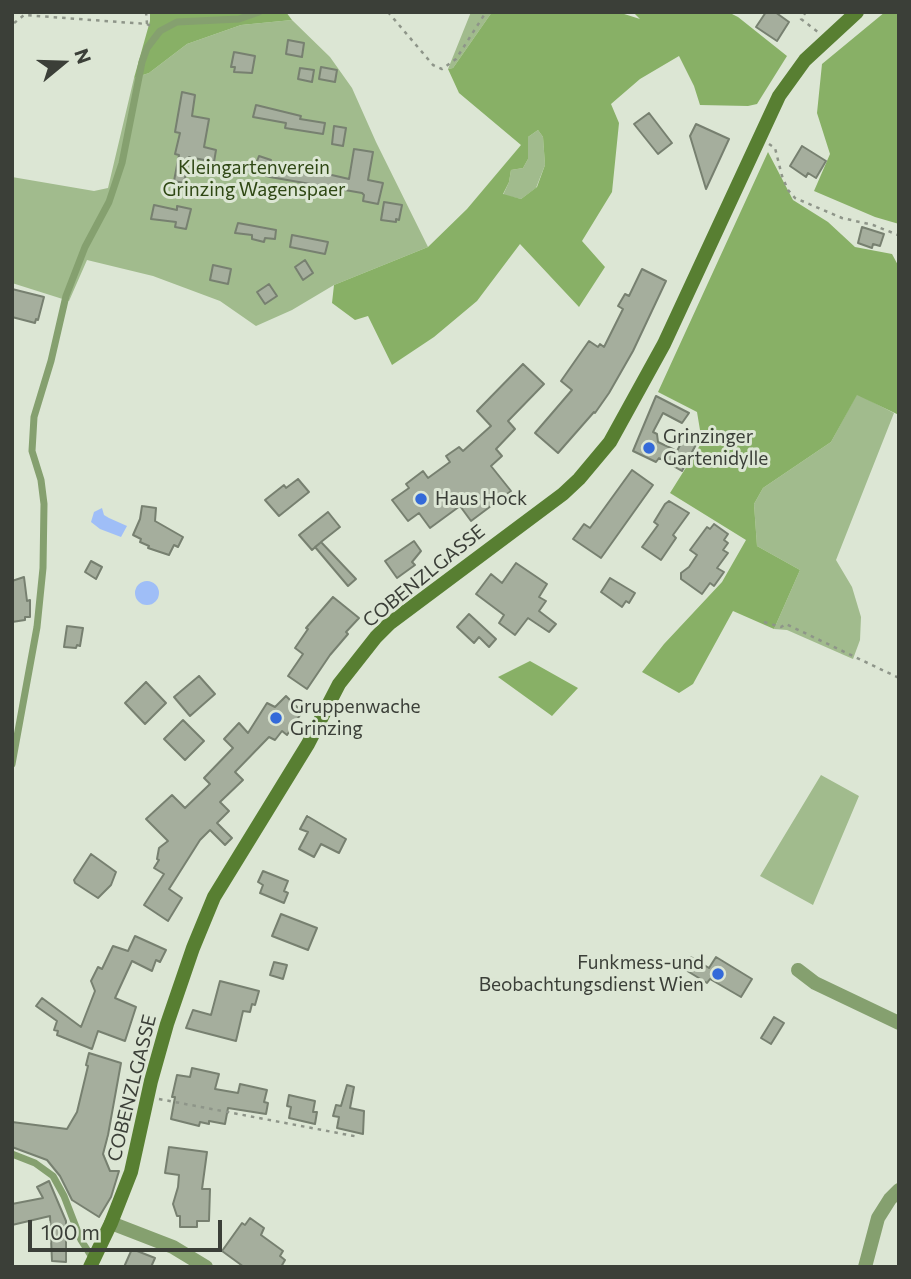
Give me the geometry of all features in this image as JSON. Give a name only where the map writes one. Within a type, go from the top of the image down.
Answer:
[{"type":"street","name":"COBENZLGASSE","points":[[92,1263],[131,1172],[148,1097],[182,978],[214,897],[308,744],[339,684],[389,624],[563,494],[610,442],[664,344],[758,138],[788,80],[804,60],[857,12]]},
{"type":"street","points":[[798,970],[815,983],[899,1023]]},
{"type":"street","points":[[865,1267],[878,1218],[899,1190]]},
{"type":"street","points":[[111,1223],[173,1247],[206,1267]]},
{"type":"lane","points":[[12,764],[37,627],[43,568],[44,504],[41,480],[32,451],[33,417],[51,361],[66,296],[85,247],[109,202],[122,163],[142,62],[147,48],[160,31],[177,22],[239,19],[259,12]]},
{"type":"lane","points":[[12,1154],[35,1163],[53,1176],[92,1263]]},
{"type":"path","points":[[12,12],[12,31]]},
{"type":"path","points":[[146,12],[147,24]]},
{"type":"path","points":[[388,12],[433,65],[442,69],[456,59],[486,12]]},
{"type":"path","points":[[806,12],[801,19],[827,38]]},
{"type":"path","points":[[13,24],[24,15],[147,24],[160,31]]},
{"type":"path","points":[[758,138],[775,148],[782,176],[795,198],[842,218],[873,225],[898,235]]},
{"type":"path","points":[[764,622],[781,627],[786,624],[899,678]]},
{"type":"path","points":[[148,1097],[359,1137]]},
{"type":"green space","points":[[150,12],[286,12],[292,20],[241,25],[187,44],[149,73],[134,78],[150,21]]},
{"type":"green space","points":[[471,12],[492,12],[453,68],[448,69]]},
{"type":"green space","points":[[492,12],[633,12],[728,12],[787,56],[757,104],[748,106],[700,105],[679,56],[640,79],[611,104],[619,123],[612,192],[582,241],[605,267],[579,307],[520,244],[477,301],[434,337],[392,365],[368,316],[355,320],[332,303],[334,285],[428,247],[467,209],[521,145],[459,93],[448,69],[453,68]],"holes":[[[633,12],[640,19],[621,13]],[[538,130],[543,137],[545,165],[537,187],[521,199],[503,194],[511,170],[523,168],[528,159],[528,137]]]},
{"type":"green space","points":[[885,12],[899,12],[899,224],[875,217],[814,191],[830,154],[817,113],[822,64]]},
{"type":"green space","name":"Kleingartenverein Grinzing Wagenspaer","points":[[292,20],[330,57],[352,88],[428,247],[334,285],[292,310],[256,326],[220,301],[153,276],[87,260],[69,301],[12,283],[12,177],[94,191],[108,188],[134,78],[149,73],[187,44],[241,25]]},
{"type":"green space","points":[[538,130],[543,137],[545,165],[536,188],[521,199],[503,195],[511,170],[523,168],[528,159],[528,137]]},
{"type":"green space","points":[[768,152],[793,200],[828,222],[855,247],[892,254],[899,267],[899,415],[857,395],[831,442],[763,488],[754,504],[757,546],[800,570],[774,629],[733,611],[693,684],[679,693],[642,672],[664,644],[722,582],[746,540],[670,493],[702,442],[697,412],[658,392]]},
{"type":"green space","points":[[857,394],[894,413],[836,560],[852,587],[861,617],[860,640],[853,659],[787,630],[774,629],[800,570],[757,546],[754,504],[763,488],[831,442]]},
{"type":"green space","points":[[530,661],[578,688],[552,716],[498,677]]},
{"type":"green space","points":[[821,775],[859,796],[813,905],[760,876]]},
{"type":"water","points":[[102,508],[104,515],[127,526],[121,537],[100,529],[91,522],[94,512]]},
{"type":"water","points":[[147,581],[155,585],[159,593],[155,601],[147,605],[139,601],[135,593],[139,585]]},
{"type":"building","points":[[766,12],[775,12],[789,22],[777,41],[756,27]]},
{"type":"building","points":[[288,40],[304,43],[302,57],[286,54]]},
{"type":"building","points":[[234,52],[255,56],[252,73],[234,72],[235,67],[231,67]]},
{"type":"building","points":[[321,67],[337,70],[335,82],[319,79]]},
{"type":"building","points":[[300,68],[314,70],[312,82],[298,79]]},
{"type":"building","points":[[182,92],[195,95],[192,116],[209,119],[204,147],[216,150],[214,162],[189,157],[184,183],[174,181],[179,155],[175,154],[180,133],[175,132]]},
{"type":"building","points":[[256,105],[301,116],[300,119],[325,123],[323,134],[285,128],[286,123],[253,117]]},
{"type":"building","points":[[649,113],[672,143],[658,154],[634,124]]},
{"type":"building","points":[[696,124],[729,139],[706,189],[690,136]]},
{"type":"building","points":[[334,126],[346,128],[343,146],[332,144]]},
{"type":"building","points":[[802,146],[826,161],[816,178],[808,173],[806,177],[790,166]]},
{"type":"building","points":[[354,149],[373,152],[368,180],[383,183],[378,204],[363,201],[362,193],[270,177],[242,169],[243,162],[256,164],[259,156],[271,160],[269,166],[310,170],[349,179]]},
{"type":"building","points":[[384,202],[402,205],[399,220],[381,220]]},
{"type":"building","points":[[154,205],[177,210],[177,206],[191,209],[186,229],[175,227],[176,222],[151,219]]},
{"type":"building","points":[[238,223],[276,230],[275,239],[265,238],[264,242],[252,239],[252,235],[235,233]]},
{"type":"building","points":[[862,227],[884,234],[880,246],[873,244],[872,248],[858,243]]},
{"type":"building","points":[[292,235],[328,242],[325,254],[290,247]]},
{"type":"building","points":[[305,260],[313,273],[303,280],[295,267]]},
{"type":"building","points":[[213,265],[231,269],[228,284],[210,280]]},
{"type":"building","points":[[642,269],[666,281],[633,351],[609,393],[595,413],[558,453],[535,433],[572,390],[561,381],[589,341],[598,347],[600,344],[604,347],[623,309],[618,306],[625,294],[629,296]]},
{"type":"building","points":[[269,284],[277,296],[265,304],[257,292]]},
{"type":"building","points":[[12,289],[44,297],[35,323],[12,317]]},
{"type":"building","points":[[523,364],[544,384],[508,421],[515,429],[496,449],[502,456],[491,466],[511,491],[471,521],[460,506],[430,528],[419,513],[408,521],[392,500],[409,488],[406,484],[423,471],[428,478],[450,462],[446,456],[459,447],[463,451],[491,426],[477,411]]},
{"type":"building","points":[[656,396],[689,413],[682,423],[663,413],[653,432],[657,434],[658,442],[677,451],[688,430],[700,437],[682,471],[659,458],[656,462],[633,451]]},
{"type":"building","points":[[632,470],[653,485],[601,558],[573,539],[584,524],[590,528]]},
{"type":"building","points":[[298,479],[309,492],[279,516],[265,500],[284,485],[286,488]]},
{"type":"building","points":[[669,501],[689,513],[673,535],[676,538],[661,560],[642,547],[658,525],[654,522]]},
{"type":"building","points":[[142,506],[156,508],[155,521],[183,537],[178,547],[174,545],[169,555],[148,548],[149,546],[140,542],[141,539],[133,535]]},
{"type":"building","points":[[328,512],[340,527],[321,542],[356,579],[348,586],[315,547],[312,550],[299,535]]},
{"type":"building","points":[[714,524],[728,534],[724,540],[728,543],[723,550],[728,553],[717,568],[724,572],[714,586],[710,583],[702,594],[681,579],[681,573],[697,555],[690,550],[707,527],[710,529]]},
{"type":"building","points":[[414,541],[421,551],[412,562],[415,565],[397,578],[385,561]]},
{"type":"building","points":[[91,561],[102,567],[96,579],[85,572]]},
{"type":"building","points":[[516,563],[547,584],[539,597],[546,601],[539,611],[556,624],[549,632],[528,618],[515,635],[499,623],[504,615],[476,594],[491,574],[502,583]]},
{"type":"building","points":[[24,577],[27,601],[30,600],[30,617],[12,622],[12,581]]},
{"type":"building","points":[[610,578],[635,593],[629,603],[626,601],[622,607],[601,592]]},
{"type":"building","points":[[333,597],[359,618],[346,632],[348,634],[307,689],[288,676],[303,654],[295,648],[308,629],[306,628]]},
{"type":"building","points":[[469,614],[496,639],[489,647],[479,637],[474,643],[457,627]]},
{"type":"building","points":[[67,626],[83,628],[80,646],[64,647]]},
{"type":"building","points":[[199,676],[215,694],[190,716],[174,697]]},
{"type":"building","points":[[146,682],[166,703],[145,724],[125,703]]},
{"type":"building","points":[[286,696],[302,712],[287,735],[282,731],[275,740],[269,737],[235,772],[243,780],[220,802],[229,811],[217,823],[232,838],[225,845],[210,830],[200,840],[169,889],[182,898],[168,921],[144,905],[164,874],[154,868],[159,860],[159,848],[168,841],[146,819],[172,795],[185,808],[210,784],[204,778],[233,748],[224,739],[239,723],[248,733],[267,703],[275,707]]},
{"type":"building","points":[[183,720],[204,741],[185,760],[164,739]]},
{"type":"building","points":[[307,816],[346,839],[339,853],[321,844],[314,857],[299,849],[308,832],[300,829]]},
{"type":"building","points":[[91,854],[116,872],[111,885],[98,898],[74,880]]},
{"type":"building","points":[[263,871],[288,881],[284,891],[288,893],[284,903],[260,893],[263,885],[258,882]]},
{"type":"building","points":[[281,914],[317,928],[308,950],[272,936]]},
{"type":"building","points":[[135,936],[166,950],[160,962],[156,960],[152,971],[132,961],[115,998],[136,1007],[125,1041],[98,1031],[92,1049],[57,1035],[58,1031],[54,1030],[57,1021],[36,1006],[42,998],[81,1027],[95,991],[91,981],[98,967],[102,969],[113,946],[128,951]]},
{"type":"building","name":"Funkmess-und Beobachtungsdienst Wien","points":[[691,957],[709,968],[716,957],[752,979],[741,997],[710,979],[707,983],[684,969]]},
{"type":"building","points":[[274,962],[287,965],[283,979],[270,975]]},
{"type":"building","points":[[220,981],[259,991],[250,1012],[243,1011],[236,1041],[186,1028],[193,1010],[211,1015]]},
{"type":"building","points":[[774,1017],[784,1023],[771,1044],[761,1038]]},
{"type":"building","points":[[89,1053],[121,1063],[103,1154],[110,1171],[119,1171],[111,1197],[99,1217],[72,1200],[60,1176],[47,1160],[12,1147],[12,1122],[67,1129],[77,1112]]},
{"type":"building","points":[[192,1068],[219,1074],[215,1089],[238,1093],[240,1084],[267,1090],[264,1102],[268,1103],[266,1114],[228,1108],[225,1124],[209,1121],[209,1124],[200,1122],[199,1126],[171,1119],[177,1075],[190,1077]]},
{"type":"building","points":[[347,1085],[354,1087],[350,1108],[364,1111],[363,1134],[337,1128],[339,1117],[333,1116],[336,1105],[341,1106]]},
{"type":"building","points":[[289,1095],[315,1101],[315,1124],[289,1118]]},
{"type":"building","points":[[169,1147],[207,1152],[202,1189],[210,1189],[209,1221],[197,1221],[197,1227],[180,1227],[180,1216],[177,1216],[173,1204],[179,1175],[165,1173]]},
{"type":"building","points":[[49,1181],[66,1221],[66,1262],[52,1261],[50,1216],[12,1225],[12,1204],[43,1198],[37,1187]]},
{"type":"building","points":[[250,1218],[264,1228],[261,1235],[283,1251],[280,1256],[285,1260],[281,1267],[244,1267],[222,1251],[242,1223],[245,1225]]},
{"type":"building","points":[[132,1249],[155,1258],[151,1267],[124,1267]]},
{"type":"place","name":"Grinzinger Gartenidylle","points":[[649,448]]},
{"type":"place","name":"Haus Hock","points":[[421,499]]},
{"type":"place","name":"Gruppenwache Grinzing","points":[[276,718]]},
{"type":"place","name":"Funkmess-und Beobachtungsdienst Wien","points":[[718,974]]}]
